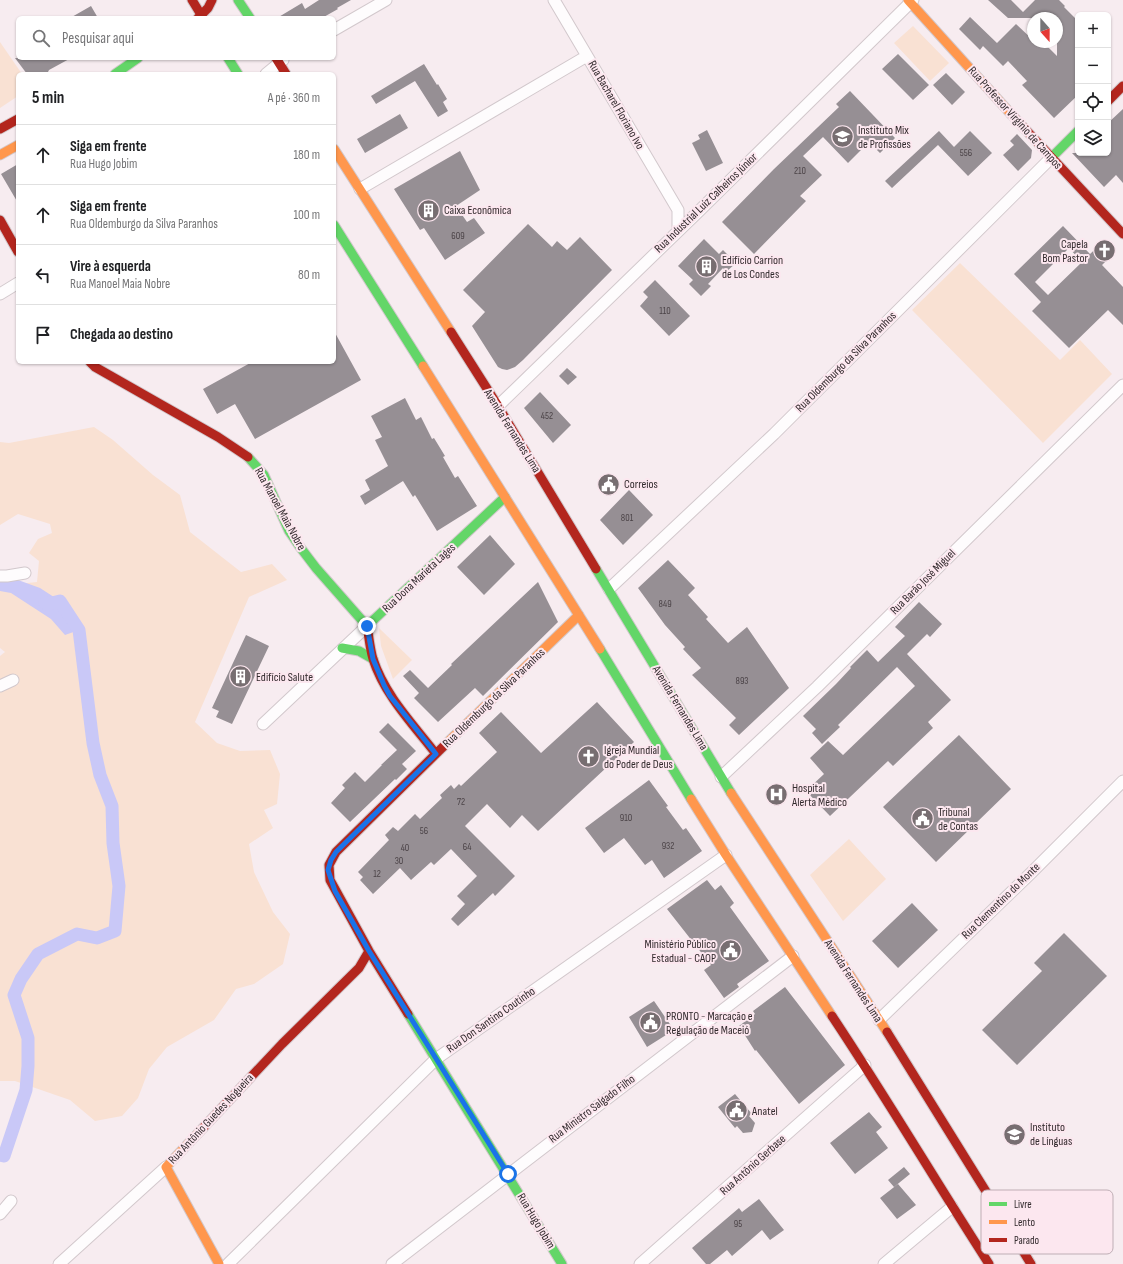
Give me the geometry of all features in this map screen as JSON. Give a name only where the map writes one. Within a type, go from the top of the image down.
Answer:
[{"type":"main road","points":[[192,0],[200,16]]},
{"type":"main road","points":[[202,16],[212,0]]},
{"type":"main road","points":[[238,0],[249,16]]},
{"type":"main road","name":"Rua Professor Virgínio de Campos","points":[[911,1],[1051,158],[1123,234]]},
{"type":"main road","points":[[117,72],[135,60]]},
{"type":"main road","points":[[229,60],[237,72]]},
{"type":"main road","points":[[281,60],[285,72]]},
{"type":"main road","points":[[1111,98],[1123,86]]},
{"type":"main road","points":[[0,129],[16,120]]},
{"type":"main road","name":"Rua Oldemburgo da Silva Paranhos","points":[[1051,158],[1075,134]]},
{"type":"main road","points":[[0,155],[16,146]]},
{"type":"main road","name":"Avenida Fernandes Lima","points":[[336,152],[498,406],[721,777],[879,1020],[985,1190]]},
{"type":"main road","points":[[0,220],[16,248]]},
{"type":"main road","points":[[336,228],[579,615],[726,855],[865,1065],[981,1252]]},
{"type":"main road","name":"Rua Manoel Maia Nobre","points":[[92,364],[134,390],[218,437],[246,455],[264,475],[290,531],[300,547],[316,568],[367,626]]},
{"type":"main road","name":"Rua Dona Marieta Lages","points":[[367,626],[505,497]]},
{"type":"main road","name":"Rua Oldemburgo da Silva Paranhos","points":[[335,891],[328,870],[331,860],[336,852],[579,615]]},
{"type":"main road","points":[[367,626],[373,659],[384,685],[390,696],[436,754]]},
{"type":"main road","points":[[342,648],[359,651],[373,659]]},
{"type":"main road","name":"Rua Hugo Jobim","points":[[335,891],[369,951],[508,1174],[562,1264]]},
{"type":"main road","name":"Rua Antônio Guedes Nogueira","points":[[166,1167],[282,1044],[359,968],[369,951]]},
{"type":"main road","points":[[359,968],[378,965]]},
{"type":"main road","points":[[166,1167],[219,1264]]},
{"type":"main road","points":[[983,1254],[989,1264]]},
{"type":"main road","name":"Avenida Fernandes Lima","points":[[1025,1254],[1031,1264]]},
{"type":"street","points":[[336,29],[386,0]]},
{"type":"street","name":"Rua Bacharel Floriano Ivo","points":[[554,0],[678,210]]},
{"type":"street","name":"Rua Industrial Luiz Calheiros Júnior","points":[[498,406],[911,1]]},
{"type":"street","points":[[360,189],[587,56]]},
{"type":"street","points":[[268,72],[281,60]]},
{"type":"street","name":"Rua Oldemburgo da Silva Paranhos","points":[[609,589],[774,434],[1051,158]]},
{"type":"street","points":[[678,230],[678,210],[698,211]]},
{"type":"street","points":[[0,294],[16,285]]},
{"type":"street","name":"Rua Barão José Miguel","points":[[721,777],[823,681],[1123,385]]},
{"type":"street","points":[[0,576],[25,573]]},
{"type":"street","name":"Rua Dona Marieta Lages","points":[[263,724],[367,626]]},
{"type":"street","points":[[0,686],[13,680]]},
{"type":"street","name":"Rua Clementino do Monte","points":[[879,1020],[1031,873],[1123,781]]},
{"type":"street","name":"Rua Don Santino Coutinho","points":[[228,1264],[436,1059],[726,855]]},
{"type":"street","name":"Rua Ministro Salgado Filho","points":[[392,1264],[793,956]]},
{"type":"street","name":"Rua Antônio Gerbase","points":[[640,1264],[865,1065]]},
{"type":"street","name":"Rua Antônio Guedes Nogueira","points":[[59,1264],[166,1167]]},
{"type":"street","points":[[0,1214],[11,1201]]},
{"type":"street","points":[[884,1264],[952,1207]]},
{"type":"shaded area","points":[[913,26],[949,63],[930,81],[894,43]]},
{"type":"shaded area","points":[[0,42],[21,72],[16,72],[16,97],[0,108]]},
{"type":"shaded area","points":[[960,263],[1060,360],[1080,340],[1112,374],[1043,443],[912,310]]},
{"type":"shaded area","points":[[94,427],[113,440],[153,475],[180,495],[190,532],[241,572],[272,564],[287,580],[249,597],[195,722],[217,743],[240,751],[270,750],[280,774],[277,804],[264,810],[273,828],[249,844],[254,872],[273,912],[290,934],[283,964],[254,984],[236,989],[214,1020],[167,1047],[149,1069],[138,1098],[122,1116],[95,1121],[70,1100],[15,1081],[0,1081],[0,656],[5,652],[0,648],[0,586],[37,582],[39,561],[29,553],[38,539],[52,533],[50,524],[18,514],[0,525],[0,442],[9,443]]},
{"type":"shaded area","points":[[379,628],[412,660],[393,679],[381,646]]},
{"type":"shaded area","points":[[849,839],[886,879],[843,921],[810,875]]},
{"type":"water","points":[[7,576],[40,588],[60,601],[79,630],[65,635],[51,619],[11,593],[0,591],[0,577]]},
{"type":"building","points":[[319,0],[351,0],[326,16],[280,16],[302,3],[305,9]]},
{"type":"building","points":[[988,0],[1011,0],[1023,12],[1035,0],[1059,0],[1075,18],[1075,98],[1054,118],[1022,85],[1027,81],[1008,61],[1003,66],[983,46],[980,50],[959,29],[970,17],[997,43],[1016,24],[1027,34],[1027,48],[1049,48],[1057,56],[1057,48],[1063,48],[1063,12],[1027,12],[1027,18],[1008,18]]},
{"type":"building","points":[[91,6],[97,16],[74,16]]},
{"type":"building","points":[[898,54],[929,85],[913,100],[882,69]]},
{"type":"building","points":[[16,60],[67,60],[48,72],[26,72]]},
{"type":"building","points":[[424,64],[447,99],[443,102],[448,111],[438,117],[415,81],[376,104],[371,96]]},
{"type":"building","points":[[946,73],[965,92],[952,105],[933,85]]},
{"type":"building","points":[[850,91],[895,138],[880,153],[869,142],[848,163],[823,137],[803,156],[822,175],[800,196],[806,201],[754,254],[722,222],[774,169],[839,107],[836,104]]},
{"type":"building","points":[[1123,109],[1123,183],[1116,175],[1104,187],[1072,153],[1075,153],[1075,156],[1111,156],[1111,120]]},
{"type":"building","points":[[400,114],[408,128],[365,153],[357,139]]},
{"type":"building","points":[[707,130],[723,163],[706,171],[692,143],[700,139],[698,135]]},
{"type":"building","points":[[939,131],[954,147],[970,131],[992,153],[968,176],[938,145],[892,188],[885,181]]},
{"type":"building","points":[[1017,134],[1032,150],[1031,158],[1018,171],[1003,155],[1014,145],[1010,141]]},
{"type":"building","name":"Caixa Econômica","points":[[460,151],[480,190],[456,206],[467,222],[474,218],[485,233],[445,260],[424,228],[420,230],[394,189]]},
{"type":"building","points":[[16,165],[16,200],[1,174]]},
{"type":"building","points":[[528,224],[552,247],[557,241],[567,250],[580,237],[612,270],[523,360],[515,367],[507,370],[498,367],[472,326],[485,312],[463,290]]},
{"type":"building","points":[[1063,226],[1090,254],[1104,241],[1115,252],[1102,265],[1123,287],[1123,325],[1108,310],[1069,348],[1032,311],[1041,302],[1014,274]],"holes":[[[1069,248],[1082,262],[1048,295],[1035,282]]]},
{"type":"building","name":"Edifício Carrion de Los Condes","points":[[704,239],[719,254],[723,250],[736,263],[726,272],[723,268],[708,284],[711,286],[701,296],[689,284],[693,280],[678,266]]},
{"type":"building","points":[[655,280],[690,316],[669,336],[640,306],[648,297],[643,292]]},
{"type":"building","points":[[336,335],[361,380],[255,439],[235,404],[217,414],[203,389],[248,364],[336,364]]},
{"type":"building","points":[[567,368],[577,377],[568,385],[559,376]]},
{"type":"building","points":[[540,392],[571,425],[553,443],[524,408]]},
{"type":"building","points":[[405,398],[416,420],[421,417],[432,439],[434,438],[445,456],[443,457],[455,478],[458,476],[477,506],[437,531],[415,495],[413,497],[403,481],[365,505],[360,496],[370,490],[365,480],[388,466],[375,440],[382,437],[371,416]]},
{"type":"building","points":[[629,490],[653,515],[623,545],[600,520]]},
{"type":"building","points":[[490,535],[515,564],[484,595],[457,567]]},
{"type":"building","points":[[668,560],[695,588],[688,595],[708,617],[706,619],[728,643],[747,627],[789,688],[739,735],[729,725],[736,718],[692,675],[701,668],[683,649],[685,647],[665,625],[638,588]]},
{"type":"building","points":[[538,582],[558,622],[483,696],[475,688],[438,722],[414,698],[419,693],[403,676],[410,670],[428,688],[452,665],[451,664]]},
{"type":"building","points":[[919,602],[942,624],[930,637],[927,634],[907,654],[951,700],[928,722],[933,728],[893,766],[888,761],[830,816],[806,791],[824,774],[810,758],[828,741],[843,755],[915,686],[897,667],[838,725],[840,727],[822,744],[812,733],[816,729],[803,716],[836,684],[867,650],[878,662],[905,636],[895,627]]},
{"type":"building","name":"Edifício Salute","points":[[246,635],[269,646],[232,724],[216,717],[219,711],[212,708]]},
{"type":"building","points":[[597,702],[634,742],[538,831],[522,815],[510,828],[487,804],[465,826],[515,876],[495,896],[493,893],[458,926],[451,919],[465,904],[457,896],[477,876],[451,849],[434,865],[431,862],[411,880],[400,868],[373,894],[360,880],[363,877],[358,872],[389,840],[385,835],[393,827],[398,831],[415,814],[420,819],[442,798],[440,795],[451,785],[454,789],[459,784],[461,786],[497,752],[479,733],[501,712],[541,753]]},
{"type":"building","points":[[388,723],[416,751],[402,764],[407,769],[350,822],[331,803],[345,788],[342,785],[355,772],[365,782],[397,750],[379,732]]},
{"type":"building","points":[[959,735],[1011,789],[936,862],[883,807]]},
{"type":"building","points":[[649,780],[683,830],[686,828],[702,851],[664,878],[652,860],[645,865],[624,838],[604,853],[585,828]]},
{"type":"building","points":[[707,880],[715,890],[721,885],[734,903],[730,907],[769,961],[737,984],[739,987],[724,998],[704,970],[711,965],[667,909]]},
{"type":"building","points":[[912,903],[938,930],[898,968],[872,941]]},
{"type":"building","points":[[1064,933],[1107,976],[1017,1065],[982,1030],[1042,971],[1034,963]]},
{"type":"building","points":[[785,987],[845,1065],[799,1104],[756,1050],[755,1051],[739,1026],[755,1014],[753,1011]]},
{"type":"building","name":"PRONTO - Marcação e Regulação de Maceió","points":[[654,1001],[674,1030],[647,1047],[629,1017]]},
{"type":"building","points":[[735,1094],[752,1114],[749,1116],[755,1123],[752,1132],[743,1133],[737,1126],[735,1128],[718,1107]]},
{"type":"building","points":[[869,1112],[882,1127],[876,1132],[888,1148],[855,1174],[830,1143]]},
{"type":"building","points":[[904,1167],[910,1174],[894,1187],[888,1180]]},
{"type":"building","points":[[898,1184],[916,1205],[897,1219],[880,1198]]},
{"type":"building","points":[[759,1199],[784,1230],[770,1240],[762,1230],[732,1256],[727,1250],[710,1264],[706,1264],[692,1248],[739,1208],[742,1212]]},
{"type":"waterway","points":[[0,1155],[4,1156],[26,1090],[28,1038],[14,995],[21,979],[38,954],[77,934],[97,938],[115,931],[119,886],[113,843],[112,806],[100,775],[93,743],[79,630],[60,601],[48,604],[45,603]]},
{"type":"traffic: fast","points":[[238,0],[249,16]]},
{"type":"traffic: fast","points":[[118,72],[135,60]]},
{"type":"traffic: fast","points":[[229,60],[237,72]]},
{"type":"traffic: fast","points":[[1051,158],[1075,134]]},
{"type":"traffic: fast","points":[[336,228],[423,366]]},
{"type":"traffic: fast","points":[[248,457],[264,475],[289,531],[300,547],[316,568],[367,626]]},
{"type":"traffic: fast","points":[[367,626],[505,497]]},
{"type":"traffic: fast","points":[[596,569],[731,793]]},
{"type":"traffic: fast","points":[[342,648],[359,651],[373,659]]},
{"type":"traffic: fast","points":[[600,649],[691,799]]},
{"type":"traffic: fast","points":[[408,1014],[562,1264]]},
{"type":"traffic: slow","points":[[908,0],[1011,114]]},
{"type":"traffic: slow","points":[[0,155],[16,146]]},
{"type":"traffic: slow","points":[[336,152],[451,332]]},
{"type":"traffic: slow","points":[[423,366],[600,649]]},
{"type":"traffic: slow","points":[[447,743],[579,615]]},
{"type":"traffic: slow","points":[[731,793],[887,1032]]},
{"type":"traffic: slow","points":[[691,799],[832,1016]]},
{"type":"traffic: slow","points":[[203,1128],[166,1167],[219,1264]]},
{"type":"traffic: jam","points":[[192,0],[202,16]]},
{"type":"traffic: jam","points":[[200,16],[208,8],[212,0]]},
{"type":"traffic: jam","points":[[277,60],[285,72]]},
{"type":"traffic: jam","points":[[1111,98],[1123,86]]},
{"type":"traffic: jam","points":[[1011,114],[1123,234]]},
{"type":"traffic: jam","points":[[0,129],[16,120]]},
{"type":"traffic: jam","points":[[0,220],[16,248]]},
{"type":"traffic: jam","points":[[451,332],[498,406],[596,569]]},
{"type":"traffic: jam","points":[[92,364],[218,437],[248,457]]},
{"type":"traffic: jam","points":[[367,626],[373,659],[385,685],[400,709],[436,754]]},
{"type":"traffic: jam","points":[[408,1014],[369,951],[330,880],[329,865],[336,852],[447,743]]},
{"type":"traffic: jam","points":[[203,1128],[282,1044],[359,968],[369,951]]},
{"type":"traffic: jam","points":[[832,1016],[981,1251]]},
{"type":"traffic: jam","points":[[887,1032],[985,1190]]},
{"type":"traffic: jam","points":[[983,1254],[989,1264]]},
{"type":"traffic: jam","points":[[1025,1254],[1031,1264]]},
{"type":"place","name":"Instituto Mix de Profissões","points":[[842,137]]},
{"type":"place","name":"Caixa Econômica","points":[[429,210]]},
{"type":"place","name":"Capela Bom Pastor","points":[[1104,251]]},
{"type":"place","name":"Edifício Carrion de Los Condes","points":[[706,267]]},
{"type":"place","name":"Correios","points":[[609,484]]},
{"type":"place","name":"Edifício Salute","points":[[240,677]]},
{"type":"place","name":"Igreja Mundial do Poder de Deus","points":[[589,757]]},
{"type":"place","name":"Hospital Alerta Médico","points":[[776,795]]},
{"type":"place","name":"Tribunal de Contas","points":[[922,819]]},
{"type":"place","name":"Ministério Público Estadual - CAOP","points":[[731,951]]},
{"type":"place","name":"PRONTO - Marcação e Regulação de Maceió","points":[[651,1023]]},
{"type":"place","name":"Anatel","points":[[737,1111]]},
{"type":"place","name":"Instituto de Línguas","points":[[1015,1134]]},
{"type":"route","points":[[367,626],[373,659],[384,685],[390,696],[436,754],[336,852],[331,860],[328,870],[330,880],[369,951],[508,1174]]}]
